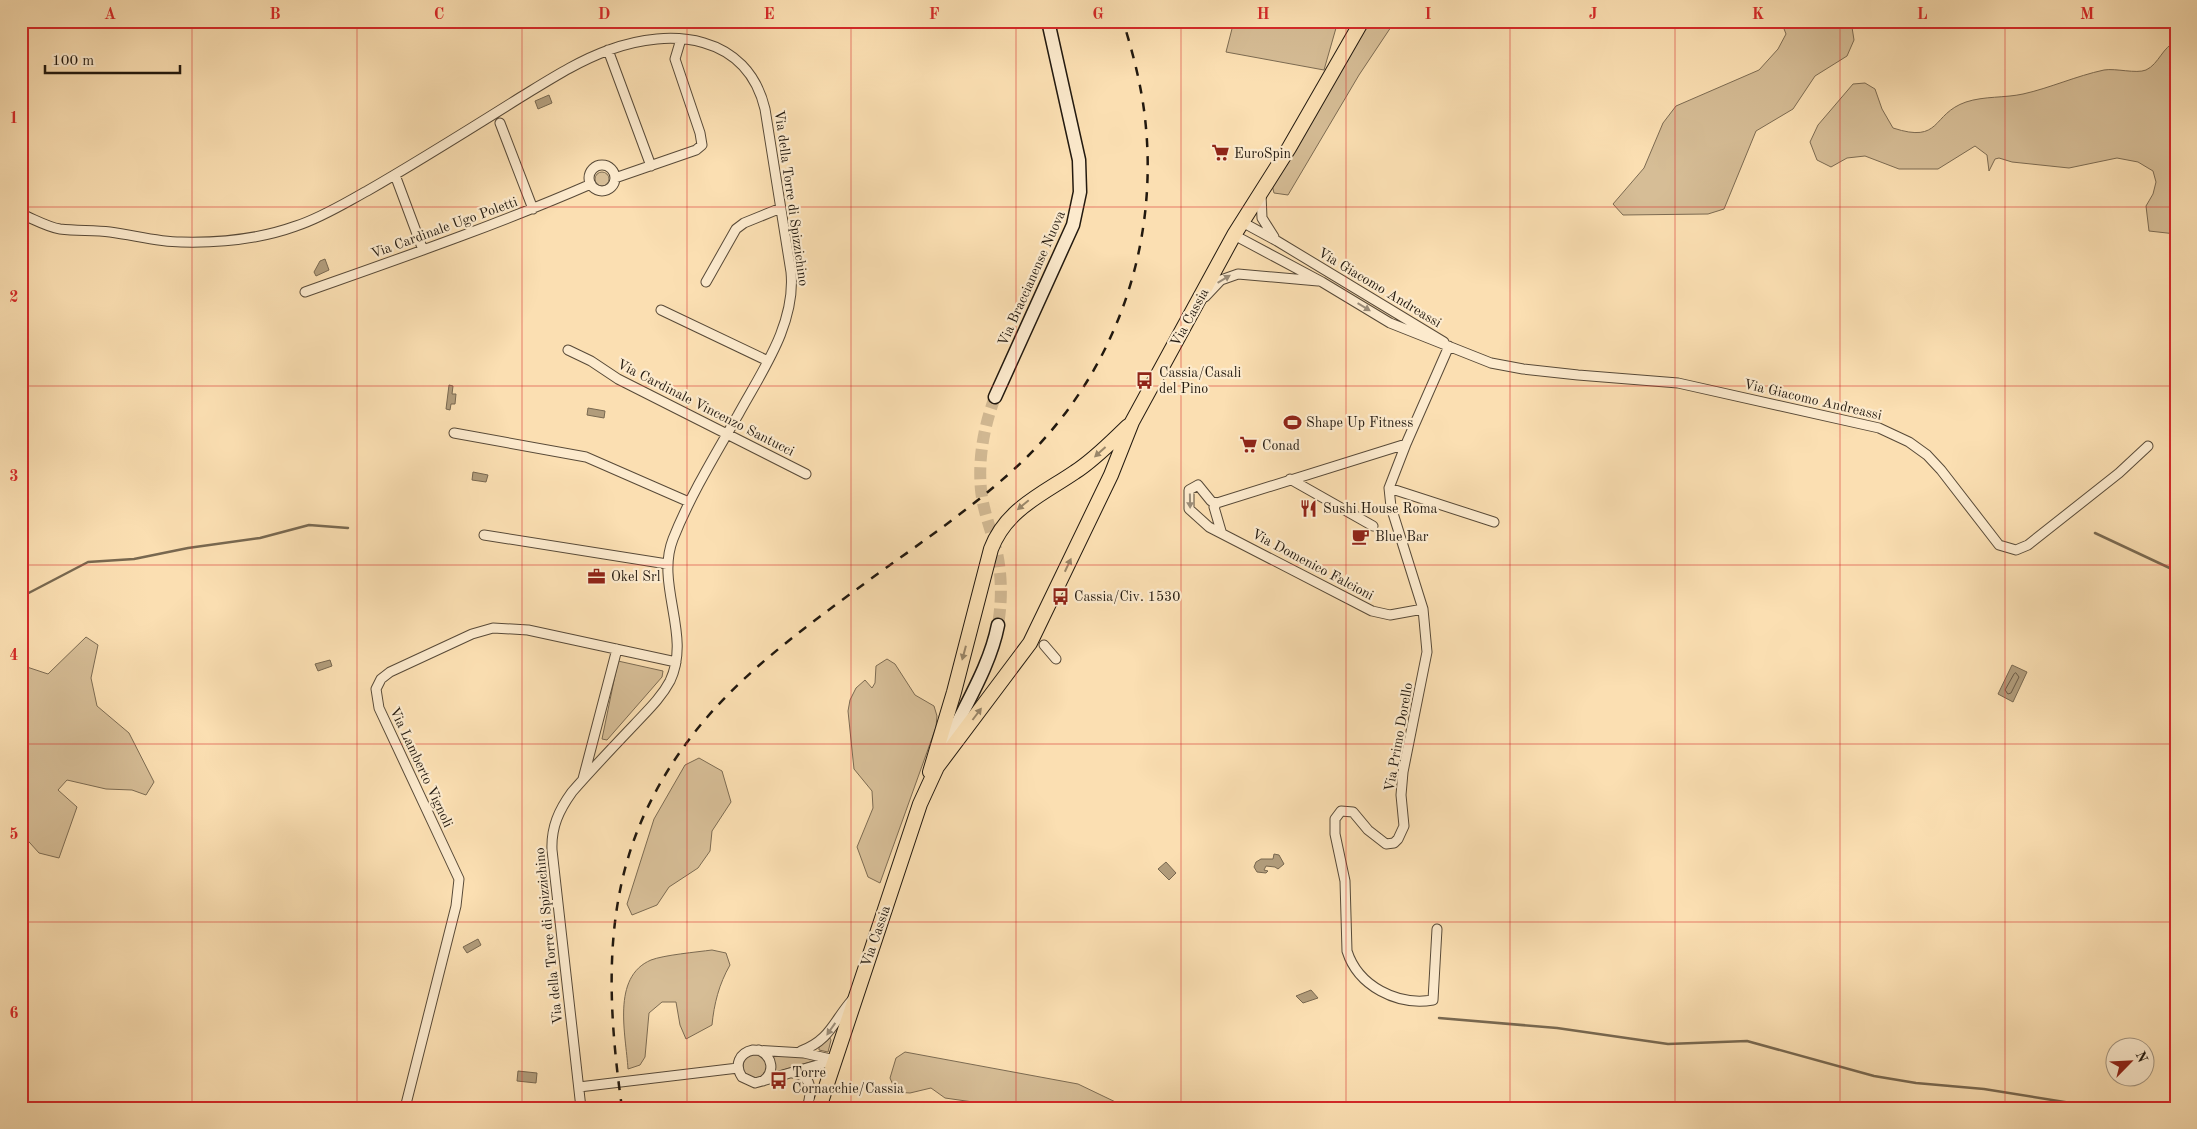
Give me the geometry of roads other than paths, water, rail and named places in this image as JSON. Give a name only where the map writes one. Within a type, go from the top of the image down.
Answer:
[{"type":"main road","name":"Via Braccianense Nuova","points":[[995,397],[1070,232],[1076,217],[1080,192],[1079,160],[1048,21]]},
{"type":"main road","name":"Via Cassia","points":[[819,1108],[920,804],[937,767],[1030,643],[1111,475],[1132,422],[1234,235],[1343,58],[1362,21]]},
{"type":"main road","points":[[920,804],[954,692],[991,549],[998,533],[1020,508],[1087,463],[1132,422]]},
{"type":"main road","points":[[937,767],[954,727],[989,658],[998,625]]},
{"type":"street","name":"Via della Torre di Spizzichino","points":[[21,214],[58,229],[110,232],[179,242],[252,238],[297,226],[346,202],[395,175],[546,81],[608,50],[657,38],[706,43],[724,50],[742,64],[756,83],[765,109],[791,272],[792,297],[786,320],[768,361],[689,502],[672,540],[667,564],[677,630],[676,662],[670,681],[662,695],[582,780],[563,804],[557,817],[551,841],[581,1108]]},
{"type":"street","name":"Via Cardinale Ugo Poletti","points":[[305,292],[533,209],[591,184],[596,190],[605,191],[612,186],[615,178],[696,150],[702,145],[700,133],[675,59],[681,39]]},
{"type":"street","points":[[608,50],[651,166]]},
{"type":"street","points":[[500,123],[533,209]]},
{"type":"street","points":[[591,184],[590,176],[597,167],[609,168],[615,178]]},
{"type":"street","points":[[395,175],[423,250]]},
{"type":"street","name":"Via Giacomo Andreassi","points":[[1261,193],[1260,212],[1262,218],[1277,241]]},
{"type":"street","points":[[706,282],[736,229],[781,208]]},
{"type":"street","name":"Via Giacomo Andreassi","points":[[1242,222],[1436,336],[1448,346]]},
{"type":"street","name":"Via Giacomo Andreassi","points":[[1234,235],[1322,282],[1390,323],[1502,366],[1578,375],[1678,383],[1879,428],[1909,442],[1926,455],[1955,488],[1994,540],[2001,546],[2013,550],[2019,550],[2028,545],[2119,473],[2148,446]]},
{"type":"street","name":"Via Giacomo Andreassi","points":[[1282,278],[1296,253]]},
{"type":"street","name":"Via Giacomo Andreassi","points":[[1190,314],[1218,283],[1229,276],[1242,274],[1322,282]]},
{"type":"street","points":[[661,310],[768,361]]},
{"type":"street","points":[[1439,343],[1445,355]]},
{"type":"street","name":"Via Primo Dorello","points":[[1436,929],[1432,1000],[1398,998],[1378,990],[1360,975],[1350,962],[1347,951],[1345,881],[1335,834],[1335,819],[1341,811],[1353,812],[1368,830],[1386,844],[1394,843],[1398,839],[1404,826],[1401,795],[1403,772],[1427,652],[1427,638],[1423,609],[1391,507],[1389,488],[1448,346]]},
{"type":"street","name":"Via Cardinale Vincenzo Santucci","points":[[568,350],[591,361],[618,379],[806,474]]},
{"type":"street","points":[[454,434],[586,457],[689,502]]},
{"type":"street","points":[[1221,531],[1214,507],[1216,503],[1406,444]]},
{"type":"street","points":[[1290,480],[1372,526]]},
{"type":"street","name":"Via Domenico Falcioni","points":[[1216,503],[1211,501],[1198,485],[1189,490],[1189,509],[1209,527],[1221,531],[1372,611],[1390,615],[1423,609]]},
{"type":"street","points":[[1389,488],[1494,522]]},
{"type":"street","points":[[484,535],[667,564]]},
{"type":"street","name":"Via Lamberto Vignoli","points":[[405,1108],[456,906],[459,879],[383,717],[377,702],[378,685],[394,669],[472,634],[493,628],[528,630],[676,662]]},
{"type":"street","points":[[1044,645],[1056,659]]},
{"type":"street","points":[[582,780],[617,649]]},
{"type":"street","points":[[798,1052],[817,1044],[829,1033],[855,996]]},
{"type":"street","points":[[753,1050],[798,1052],[821,1055],[835,1060],[755,1083],[746,1081],[738,1068],[738,1063],[743,1054],[753,1050]]},
{"type":"street","points":[[758,1050],[767,1056],[771,1066],[768,1076],[760,1082]]},
{"type":"street","points":[[579,1087],[738,1068]]},
{"type":"street","points":[[786,1074],[802,1075],[808,1082],[811,1093],[807,1108]]},
{"type":"water","points":[[549,95],[552,103],[538,109],[535,101]]},
{"type":"water","points":[[325,259],[329,270],[316,276],[314,272],[320,261]]},
{"type":"water","points":[[449,385],[453,386],[452,394],[456,394],[455,404],[451,404],[450,410],[446,409]]},
{"type":"water","points":[[588,408],[605,411],[604,418],[587,415]]},
{"type":"water","points":[[473,472],[488,475],[486,482],[472,480]]},
{"type":"water","points":[[330,660],[332,666],[318,671],[315,664]]},
{"type":"water","points":[[2012,665],[2027,672],[2013,702],[1998,694]]},
{"type":"water","points":[[1274,854],[1279,855],[1284,864],[1278,869],[1266,866],[1264,870],[1268,871],[1266,873],[1257,872],[1254,867],[1256,862],[1261,859],[1273,859]]},
{"type":"water","points":[[1166,862],[1176,873],[1169,880],[1158,869]]},
{"type":"water","points":[[478,939],[481,945],[467,953],[463,947]]},
{"type":"water","points":[[1311,990],[1318,998],[1303,1003],[1296,996]]},
{"type":"water","points":[[518,1071],[537,1073],[536,1083],[517,1081]]},
{"type":"waterway","points":[[21,597],[88,562],[134,559],[188,548],[260,538],[309,525],[348,528]]},
{"type":"waterway","points":[[2095,533],[2176,571]]},
{"type":"waterway","points":[[1439,1018],[1557,1028],[1668,1044],[1747,1041],[1874,1076],[1916,1083],[1984,1089],[2102,1108]]},
{"type":"tunnel","points":[[995,397],[983,442],[980,478],[984,506],[1000,571],[1001,598],[998,625]]},
{"type":"railway","points":[[622,1108],[617,1070],[612,995],[615,921],[621,884],[631,848],[645,813],[664,777],[685,745],[709,716],[761,663],[790,639],[987,493],[1028,456],[1060,420],[1087,382],[1109,340],[1126,297],[1139,252],[1146,205],[1148,158],[1144,110],[1135,65],[1123,21]]},
{"type":"place","name":"EuroSpin","points":[[1220,153]]},
{"type":"place","name":"Cassia/Casali del Pino","points":[[1145,380]]},
{"type":"place","name":"Shape Up Fitness","points":[[1292,422]]},
{"type":"place","name":"Conad","points":[[1248,445]]},
{"type":"place","name":"Sushi House Roma","points":[[1309,508]]},
{"type":"place","name":"Blue Bar","points":[[1361,536]]},
{"type":"place","name":"Okel Srl","points":[[597,576]]},
{"type":"place","name":"Cassia/Civ. 1530","points":[[1060,596]]},
{"type":"place","name":"Torre Cornacchie/Cassia","points":[[778,1080]]}]
